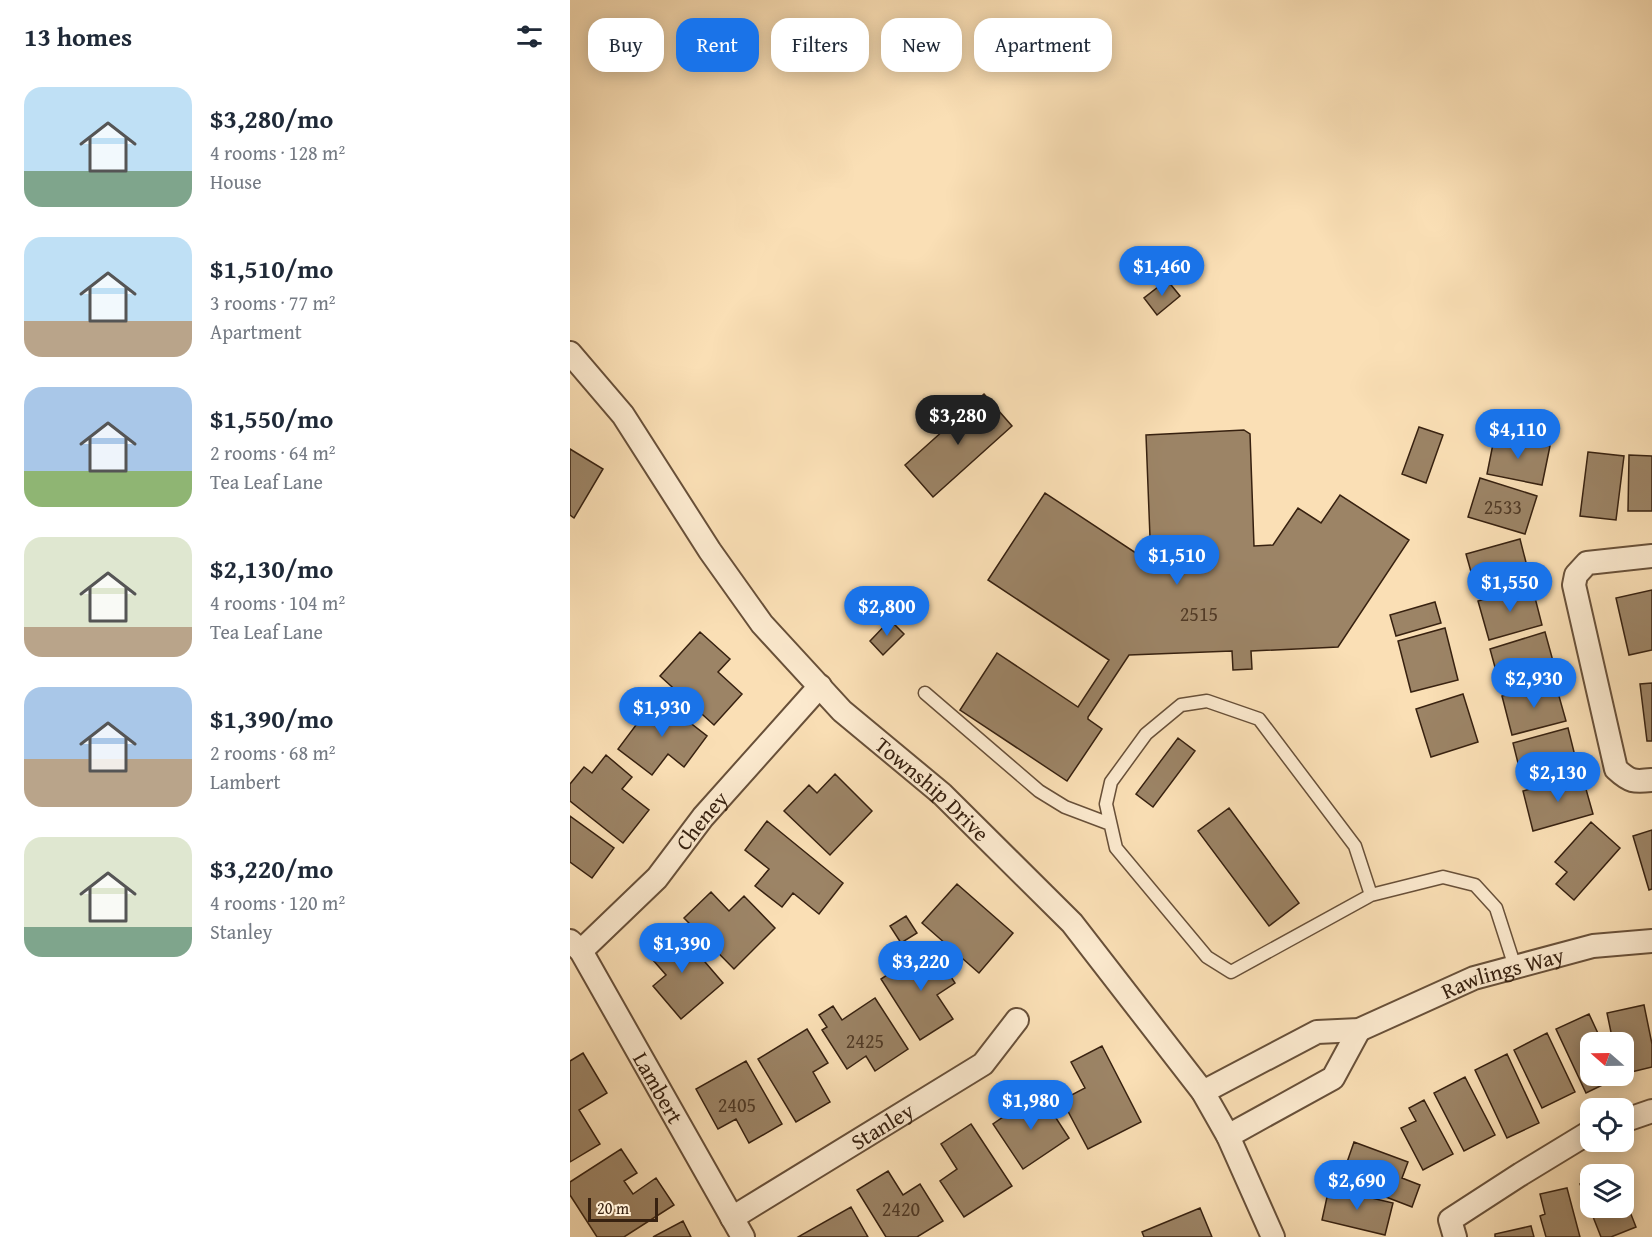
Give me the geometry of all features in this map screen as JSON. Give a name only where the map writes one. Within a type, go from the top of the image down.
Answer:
[{"type":"street","name":"Township Drive","points":[[570,353],[623,415],[710,551],[762,624],[843,711],[942,794],[1072,923],[1203,1092],[1228,1136],[1273,1237]]},
{"type":"street","points":[[1652,556],[1587,563],[1576,574],[1574,585],[1616,769],[1635,782],[1652,780]]},
{"type":"street","name":"Cheney","points":[[575,946],[657,878],[703,817],[820,686]]},
{"type":"street","name":"Rawlings Way","points":[[1203,1092],[1317,1032],[1359,1030],[1474,978],[1593,946],[1652,941]]},
{"type":"street","name":"Lambert","points":[[575,946],[737,1228]]},
{"type":"street","name":"Stanley","points":[[737,1228],[983,1064],[1017,1020]]},
{"type":"street","points":[[1228,1136],[1333,1078],[1359,1030]]},
{"type":"street","points":[[1634,1117],[1652,1111]]},
{"type":"street","points":[[1452,1229],[1521,1174],[1580,1138]]},
{"type":"lane","points":[[925,693],[1039,791],[1065,807],[1110,824]]},
{"type":"lane","points":[[1371,895],[1355,846],[1259,719],[1207,701],[1181,705],[1146,734],[1111,782],[1106,804],[1116,848],[1207,957],[1232,972],[1371,895],[1443,877],[1475,885],[1496,908],[1515,967]]},
{"type":"building","points":[[1167,280],[1180,296],[1157,315],[1144,298]]},
{"type":"building","points":[[984,394],[1012,426],[933,497],[905,465]]},
{"type":"building","points":[[1419,427],[1443,435],[1426,483],[1402,474]]},
{"type":"building","points":[[1244,430],[1250,434],[1254,546],[1273,545],[1298,508],[1321,523],[1340,495],[1409,540],[1338,647],[1251,651],[1252,669],[1233,670],[1232,651],[1129,655],[1088,717],[1102,729],[1067,781],[960,710],[997,653],[1078,707],[1109,660],[988,580],[1045,493],[1151,563],[1146,435]]},
{"type":"building","points":[[1495,434],[1550,446],[1542,485],[1487,474]]},
{"type":"building","points":[[570,449],[603,469],[574,518],[570,515]]},
{"type":"building","points":[[1588,452],[1624,456],[1616,520],[1580,516]]},
{"type":"building","points":[[1629,455],[1652,456],[1652,511],[1628,511]]},
{"type":"building","points":[[1480,478],[1537,496],[1525,534],[1468,517]]},
{"type":"building","points":[[1520,539],[1530,578],[1477,593],[1466,554]]},
{"type":"building","points":[[1532,586],[1542,625],[1489,640],[1478,601]]},
{"type":"building","points":[[1652,590],[1652,650],[1629,655],[1616,598]]},
{"type":"building","points":[[1435,602],[1441,623],[1396,636],[1390,615]]},
{"type":"building","points":[[890,620],[904,634],[883,655],[870,641]]},
{"type":"building","points":[[1445,628],[1458,680],[1411,692],[1398,641]]},
{"type":"building","points":[[700,632],[730,659],[718,672],[742,694],[714,725],[660,676]]},
{"type":"building","points":[[1545,632],[1556,672],[1501,689],[1490,649]]},
{"type":"building","points":[[1555,682],[1566,721],[1512,735],[1502,696]]},
{"type":"building","points":[[1652,683],[1652,741],[1647,741],[1640,684]]},
{"type":"building","points":[[1463,694],[1478,742],[1431,757],[1416,709]]},
{"type":"building","points":[[657,697],[707,736],[684,767],[668,754],[652,775],[618,749]]},
{"type":"building","points":[[1568,728],[1578,768],[1523,783],[1513,743]]},
{"type":"building","points":[[1178,738],[1195,751],[1153,807],[1136,794]]},
{"type":"building","points":[[606,755],[632,777],[622,789],[649,810],[623,843],[570,801],[570,784],[584,767],[592,773]]},
{"type":"building","points":[[835,774],[872,811],[830,855],[784,811],[809,785],[817,793]]},
{"type":"building","points":[[1582,775],[1593,814],[1533,831],[1523,791]]},
{"type":"building","points":[[1229,808],[1299,903],[1269,926],[1198,831]]},
{"type":"building","points":[[570,816],[614,848],[592,878],[570,862]]},
{"type":"building","points":[[767,821],[843,883],[819,914],[793,893],[782,907],[755,886],[769,869],[745,850]]},
{"type":"building","points":[[1591,822],[1620,848],[1574,900],[1556,884],[1567,872],[1555,862]]},
{"type":"building","points":[[1652,830],[1652,889],[1649,890],[1633,836]]},
{"type":"building","points":[[957,884],[1013,933],[979,973],[922,923]]},
{"type":"building","points":[[711,892],[729,911],[744,896],[775,928],[734,969],[684,918]]},
{"type":"building","points":[[906,916],[917,933],[901,943],[890,926]]},
{"type":"building","points":[[675,927],[723,983],[681,1019],[653,986],[666,975],[646,952]]},
{"type":"building","points":[[931,946],[955,983],[937,995],[953,1019],[920,1040],[881,979]]},
{"type":"building","points":[[875,998],[908,1049],[875,1071],[866,1056],[847,1069],[822,1030],[827,1027],[819,1015],[833,1006],[842,1020]]},
{"type":"building","points":[[1644,1005],[1652,1044],[1652,1067],[1634,1071],[1634,1032],[1611,1032],[1607,1013]]},
{"type":"building","points":[[1589,1014],[1597,1032],[1580,1032],[1580,1080],[1556,1029]]},
{"type":"building","points":[[807,1029],[828,1063],[813,1072],[830,1102],[796,1122],[758,1059]]},
{"type":"building","points":[[1547,1033],[1575,1092],[1542,1108],[1514,1050]]},
{"type":"building","points":[[1102,1046],[1141,1122],[1088,1149],[1062,1100],[1085,1088],[1071,1062]]},
{"type":"building","points":[[583,1053],[607,1093],[579,1110],[600,1144],[570,1162],[570,1061]]},
{"type":"building","points":[[1507,1054],[1539,1123],[1507,1138],[1475,1070]]},
{"type":"building","points":[[746,1061],[782,1124],[749,1143],[736,1119],[718,1129],[696,1089]]},
{"type":"building","points":[[1465,1077],[1495,1135],[1464,1151],[1434,1093]]},
{"type":"building","points":[[1583,1086],[1600,1086],[1586,1093]]},
{"type":"building","points":[[1039,1092],[1069,1138],[1023,1169],[993,1124]]},
{"type":"building","points":[[1424,1100],[1453,1154],[1423,1170],[1401,1128],[1416,1121],[1409,1108]]},
{"type":"building","points":[[971,1124],[1012,1186],[964,1217],[940,1181],[957,1169],[941,1144]]},
{"type":"building","points":[[1354,1142],[1408,1162],[1402,1178],[1420,1185],[1412,1207],[1386,1197],[1390,1187],[1344,1171]]},
{"type":"building","points":[[621,1149],[637,1173],[624,1181],[633,1194],[656,1178],[674,1205],[624,1237],[597,1237],[570,1195],[570,1182]]},
{"type":"building","points":[[888,1171],[903,1195],[920,1184],[943,1221],[917,1237],[886,1237],[857,1190]]},
{"type":"building","points":[[1329,1188],[1393,1203],[1385,1235],[1322,1220]]},
{"type":"building","points":[[1567,1188],[1580,1237],[1546,1237],[1540,1216],[1545,1214],[1540,1194]]},
{"type":"building","points":[[851,1207],[868,1237],[798,1237]]},
{"type":"building","points":[[1200,1208],[1212,1237],[1144,1237],[1142,1232]]},
{"type":"building","points":[[1593,1218],[1632,1218],[1636,1227],[1611,1237],[1601,1237]]},
{"type":"building","points":[[683,1221],[691,1237],[653,1237]]},
{"type":"building","points":[[1531,1226],[1534,1237],[1495,1237],[1495,1234]]}]
